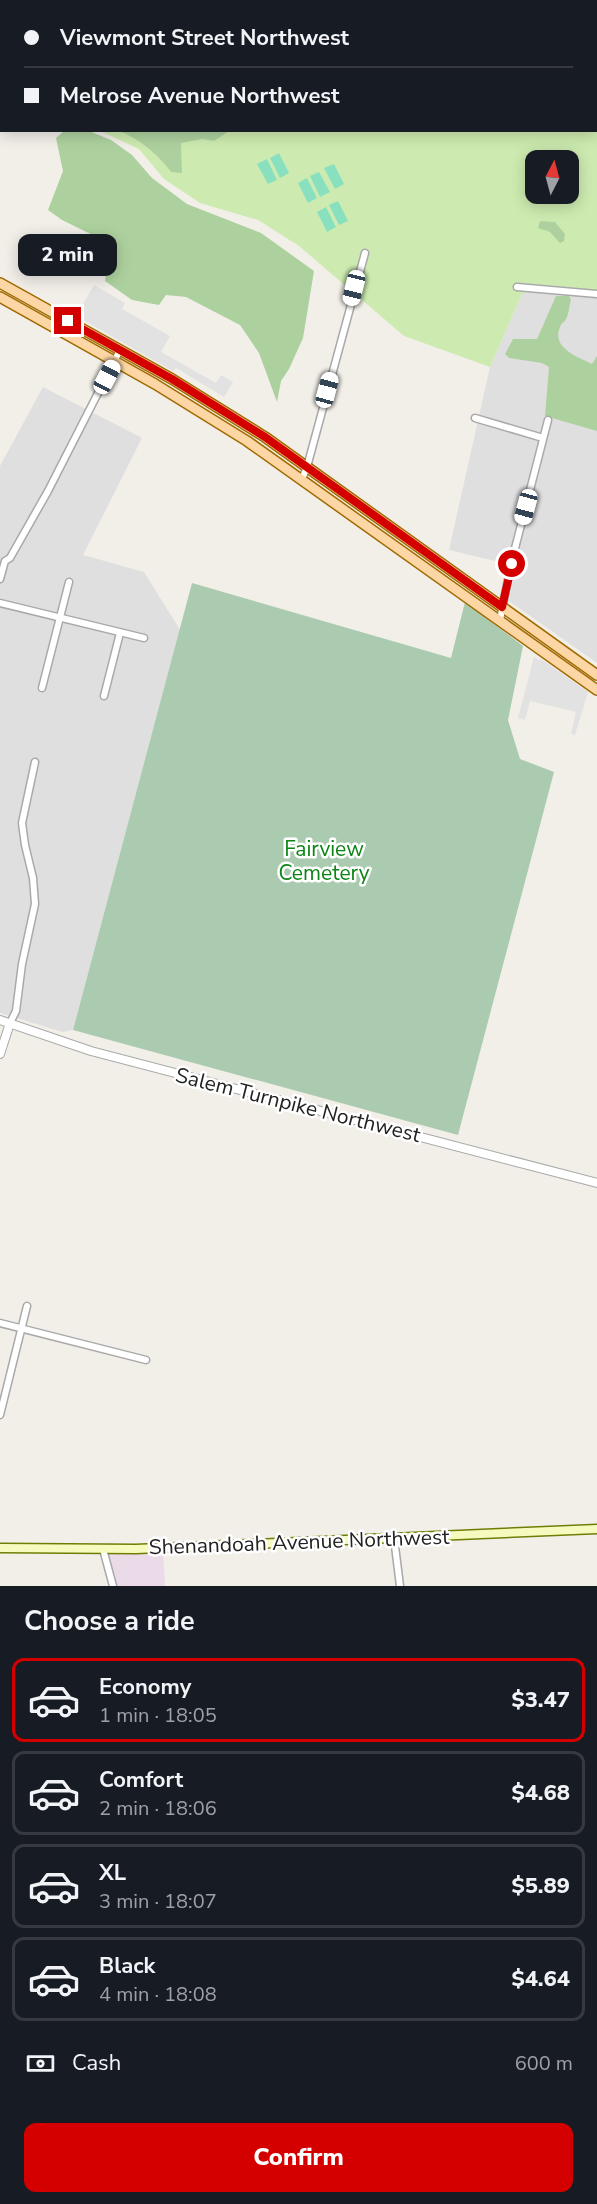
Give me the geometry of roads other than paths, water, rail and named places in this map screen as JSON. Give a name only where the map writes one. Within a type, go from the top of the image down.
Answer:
[{"type":"main road","points":[[0,283],[226,412],[308,467],[597,673]]},
{"type":"main road","points":[[0,297],[221,424],[302,479],[594,688]]},
{"type":"main road","name":"Shenandoah Avenue Northwest","points":[[0,1548],[200,1547],[597,1529]]},
{"type":"street","points":[[302,479],[308,467],[365,253]]},
{"type":"street","points":[[517,287],[597,294]]},
{"type":"street","points":[[0,579],[2,561],[10,558],[48,491],[120,350]]},
{"type":"street","points":[[476,418],[543,438]]},
{"type":"street","points":[[500,621],[548,420]]},
{"type":"street","points":[[42,688],[69,582]]},
{"type":"street","points":[[0,603],[144,638]]},
{"type":"street","points":[[104,696],[120,633]]},
{"type":"street","points":[[594,688],[597,673]]},
{"type":"street","points":[[0,1054],[9,1023],[16,1011],[22,964],[35,904],[33,878],[22,821],[35,762]]},
{"type":"street","name":"Salem Turnpike Northwest","points":[[0,1020],[91,1051],[597,1183]]},
{"type":"street","points":[[0,1415],[27,1306]]},
{"type":"street","points":[[0,1323],[146,1360]]},
{"type":"street","points":[[394,1538],[400,1586]]},
{"type":"street","points":[[103,1549],[113,1586]]},
{"type":"park label","name":"Fairview Cemetery","points":[[324,861]]}]
